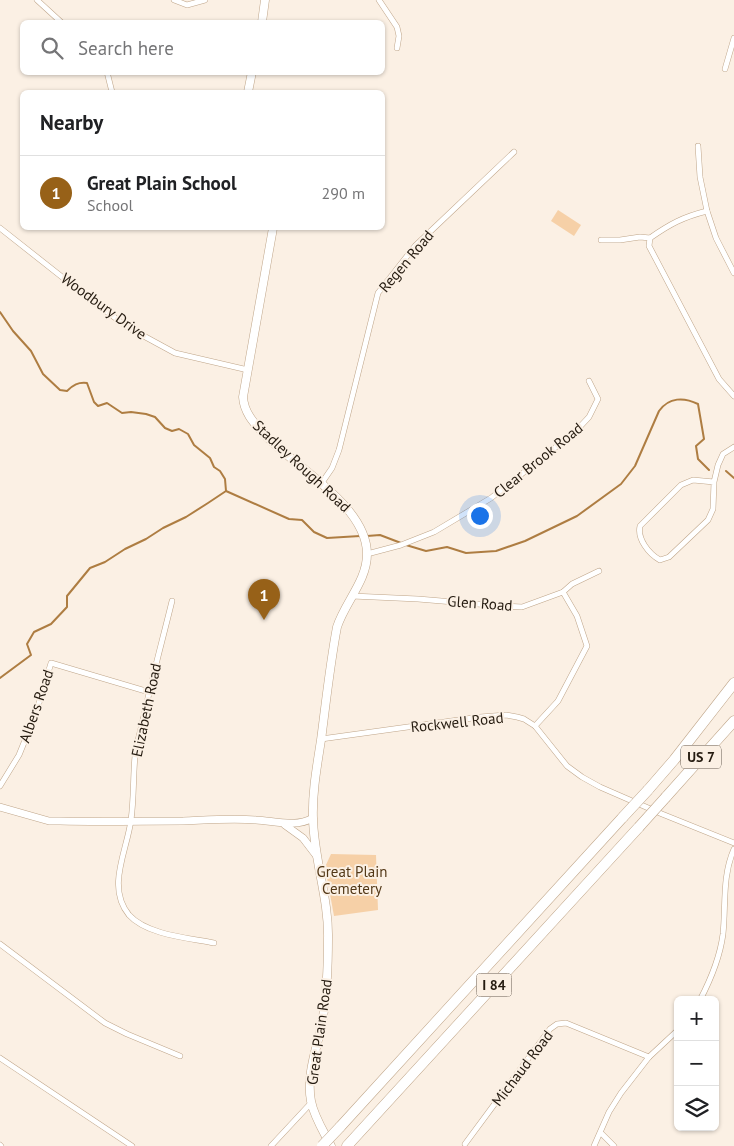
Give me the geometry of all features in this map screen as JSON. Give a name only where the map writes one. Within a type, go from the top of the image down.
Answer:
[{"type":"highway","name":"I 84","points":[[322,1146],[648,790],[734,683]]},
{"type":"highway","name":"US 7","points":[[668,795],[734,722]]},
{"type":"highway","name":"I 84","points":[[348,1145],[639,826],[734,730]]},
{"type":"main road","points":[[262,20],[265,0]]},
{"type":"main road","points":[[248,90],[251,75]]},
{"type":"main road","name":"Stadley Rough Road","points":[[274,230],[243,397],[244,406],[250,417],[268,438],[345,505],[353,515],[364,536],[367,554],[364,572],[337,627],[314,786],[312,818]]},
{"type":"main road","name":"Great Plain Road","points":[[312,818],[316,855],[327,916],[328,939],[325,1001],[322,1024],[312,1065],[310,1081],[311,1104],[331,1146]]},
{"type":"street","points":[[38,0],[58,20]]},
{"type":"street","points":[[174,0],[187,5],[205,0]]},
{"type":"street","points":[[379,0],[397,27],[399,36],[397,48]]},
{"type":"street","points":[[726,69],[734,38]]},
{"type":"street","points":[[108,75],[112,90]]},
{"type":"street","points":[[698,146],[700,177],[707,211],[716,238],[734,273]]},
{"type":"street","name":"Regen Road","points":[[321,484],[332,468],[339,450],[378,293],[415,246],[514,152]]},
{"type":"street","points":[[601,240],[650,238],[667,226],[688,216],[707,211]]},
{"type":"street","name":"Woodbury Drive","points":[[0,228],[129,328],[175,353],[248,370]]},
{"type":"street","points":[[650,238],[649,246],[714,370],[719,379],[734,396]]},
{"type":"street","name":"Clear Brook Road","points":[[367,554],[401,545],[434,532],[491,498],[575,432],[589,418],[598,398],[589,381]]},
{"type":"street","points":[[714,482],[693,480],[681,485],[640,526],[638,532],[653,556],[660,560],[669,557],[708,520],[713,509],[714,482],[718,465],[723,454],[734,446]]},
{"type":"street","name":"Glen Road","points":[[352,596],[418,598],[522,607],[563,592],[572,584],[599,571]]},
{"type":"street","points":[[536,726],[558,701],[587,646],[577,616],[563,592]]},
{"type":"street","name":"Elizabeth Road","points":[[172,601],[135,754],[131,821],[118,879],[120,897],[136,922],[154,931],[214,943]]},
{"type":"street","name":"Albers Road","points":[[0,786],[19,755],[36,713],[51,664],[149,692]]},
{"type":"street","name":"Rockwell Road","points":[[321,739],[472,718],[506,715],[524,719],[536,726],[567,766],[582,777],[600,787],[662,814],[734,843]]},
{"type":"street","name":"Great Plain Road","points":[[0,807],[49,820],[247,819],[270,820],[291,824],[306,822],[312,818]]},
{"type":"street","name":"Great Plain Road","points":[[282,823],[303,838],[316,855]]},
{"type":"street","points":[[702,996],[718,956],[723,933],[724,898],[729,862],[734,849]]},
{"type":"street","points":[[0,944],[105,1023],[180,1056]]},
{"type":"street","name":"Michaud Road","points":[[465,1144],[550,1029],[556,1024],[566,1023],[649,1057]]},
{"type":"street","points":[[594,1146],[609,1112],[621,1093],[649,1057],[674,1034]]},
{"type":"street","points":[[0,1058],[132,1146]]},
{"type":"street","points":[[272,1146],[311,1104]]},
{"type":"street","points":[[601,1133],[614,1146]]},
{"type":"green space","points":[[558,210],[581,225],[574,236],[551,221]]},
{"type":"green space","name":"Great Plain Cemetery","points":[[331,854],[376,855],[378,910],[334,916],[325,867]]},
{"type":"waterway","points":[[0,312],[13,331],[31,351],[43,374],[60,390],[67,391],[76,384],[87,383],[94,402],[98,406],[107,403],[122,413],[146,414],[155,417],[165,428],[172,431],[179,429],[188,434],[194,445],[210,458],[214,467],[220,471],[225,479],[226,491]]},
{"type":"waterway","points":[[406,545],[426,551],[447,547],[466,553],[496,551],[525,541],[577,516],[621,484],[635,466],[659,411],[663,406],[672,401],[682,399],[698,404],[704,439],[696,446],[698,459],[709,470]]},
{"type":"waterway","points":[[726,471],[734,478]]},
{"type":"waterway","points":[[0,678],[31,655],[27,644],[34,632],[51,624],[67,607],[67,596],[90,568],[105,562],[125,549],[186,517],[226,491],[289,519],[302,520],[314,532],[327,538],[360,536]]},
{"type":"waterway","points":[[367,536],[380,535],[401,543]]},
{"type":"place","name":"Great Plain School","points":[[264,620]]}]
